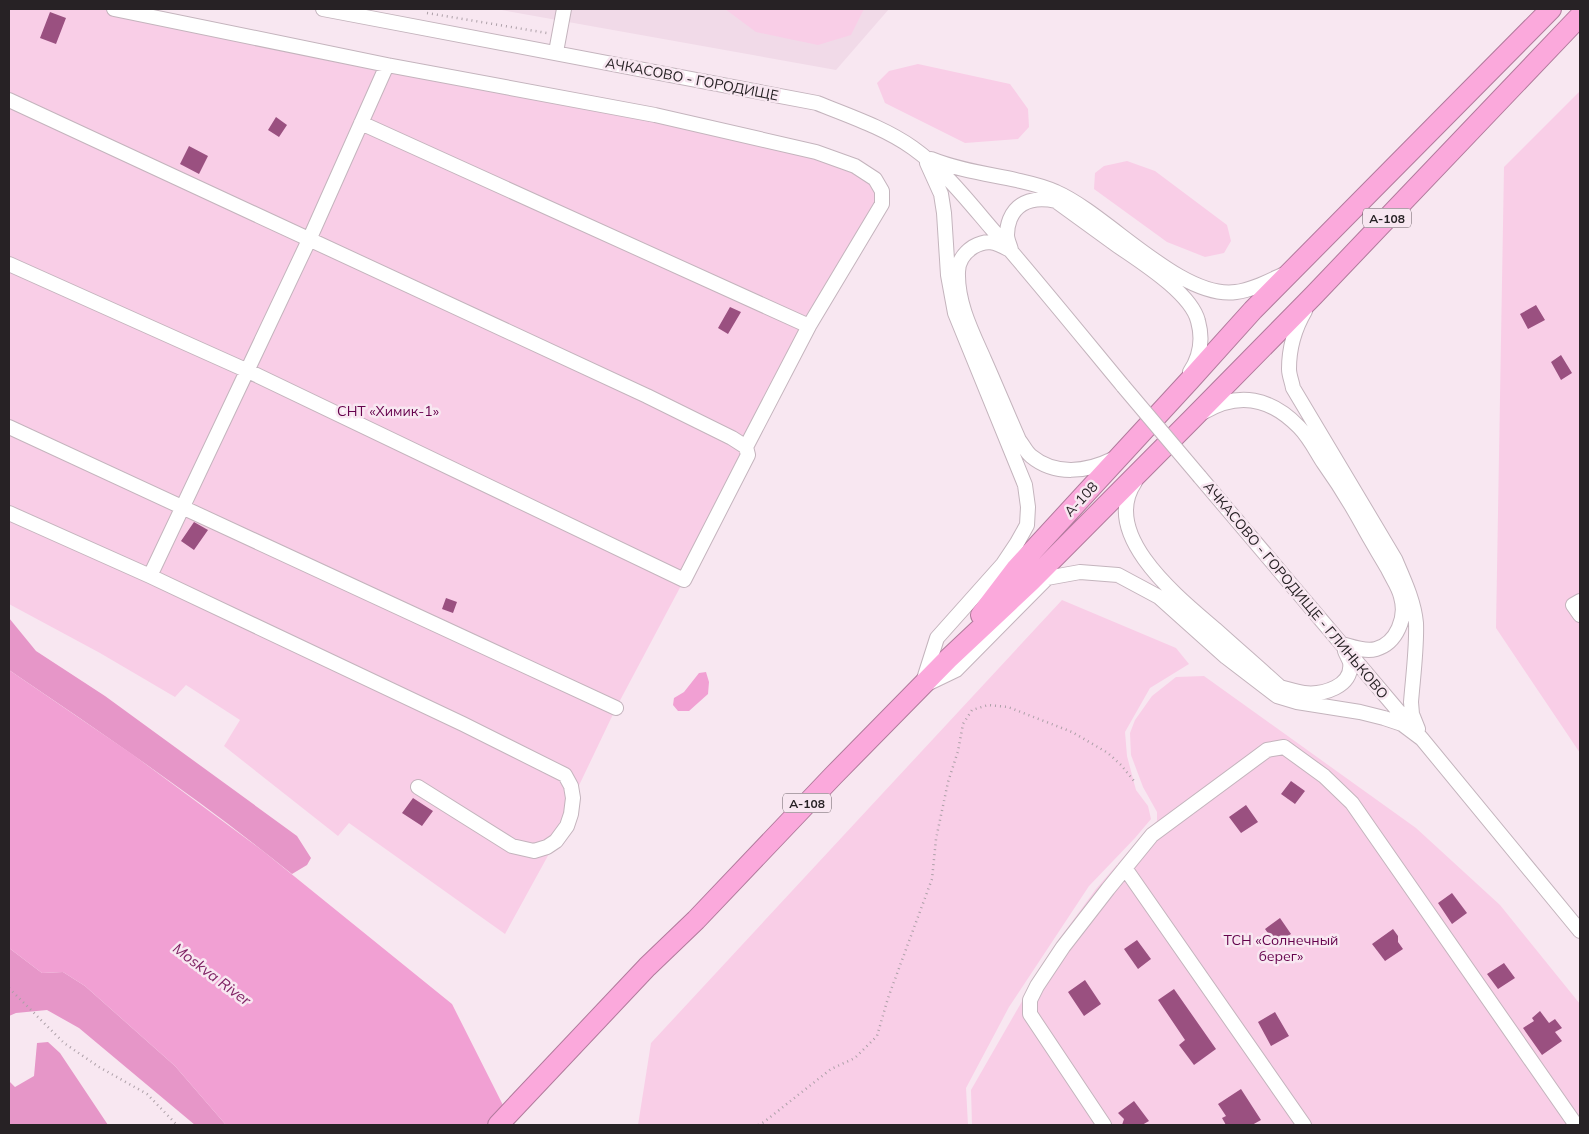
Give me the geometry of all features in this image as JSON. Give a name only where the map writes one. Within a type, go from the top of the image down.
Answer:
[{"type":"highway","name":"А-108","points":[[948,659],[1016,569],[1253,310],[1551,9]]},
{"type":"highway","name":"А-108","points":[[498,1125],[647,967],[696,920],[948,659],[1031,581],[1314,295],[1580,16]]},
{"type":"street","points":[[9,264],[248,371],[684,580],[748,455],[746,447],[809,326],[882,204],[882,191],[875,179],[855,166],[816,152],[655,115],[387,65],[114,9]]},
{"type":"street","name":"АЧКАСОВО - ГОРОДИЩЕ","points":[[323,9],[817,103],[898,139],[924,156],[953,183],[1011,250]]},
{"type":"street","points":[[556,52],[564,9]]},
{"type":"street","points":[[150,576],[309,240],[387,65]]},
{"type":"street","points":[[9,100],[647,396],[732,438],[746,447]]},
{"type":"street","points":[[361,123],[809,326]]},
{"type":"street","points":[[924,156],[946,165],[1056,191],[1077,203],[1161,265],[1196,286],[1222,293],[1236,292],[1258,286],[1289,272]]},
{"type":"street","points":[[921,688],[937,638],[1003,564],[1027,525],[1028,507],[1025,485],[955,313],[948,274],[941,194],[924,156]]},
{"type":"street","points":[[1011,250],[1007,234],[1012,216],[1023,203],[1034,199],[1047,199],[1056,201],[1164,279],[1188,303],[1193,311],[1198,320],[1201,344],[1196,363],[1176,396]]},
{"type":"street","points":[[1011,250],[995,242],[979,244],[964,255],[959,263],[958,272],[963,309],[1019,440],[1029,455],[1044,465],[1066,470],[1098,467],[1121,455]]},
{"type":"street","name":"АЧКАСОВО - ГОРОДИЩЕ - ГЛИНЬКОВО","points":[[1011,250],[1123,386],[1422,738],[1580,931]]},
{"type":"street","points":[[1314,295],[1295,331],[1289,370],[1293,388],[1395,560],[1406,584],[1416,623],[1412,714],[1422,738]]},
{"type":"street","points":[[1192,419],[1212,408],[1234,400],[1252,399],[1285,414],[1300,428],[1343,491],[1394,580],[1402,597],[1403,613],[1401,624],[1394,637],[1387,644],[1374,650],[1357,649],[1342,644]]},
{"type":"street","points":[[9,427],[616,708]]},
{"type":"street","points":[[1147,464],[1132,486],[1125,505],[1129,528],[1136,547],[1166,586],[1280,687],[1304,693],[1328,691],[1339,687],[1347,678],[1350,663],[1342,644]]},
{"type":"street","points":[[9,514],[150,576],[454,720],[565,775],[572,786],[573,798],[567,826],[556,841],[547,847],[534,851],[512,846],[418,787]]},
{"type":"street","points":[[921,688],[956,670],[1047,578],[1080,572],[1118,575],[1159,597],[1226,657],[1277,696],[1297,702],[1360,712],[1384,718],[1402,724],[1422,738]]},
{"type":"street","points":[[1580,601],[1573,605],[1580,615]]},
{"type":"street","points":[[1104,1125],[1030,1014],[1030,1000],[1036,986],[1063,948],[1152,835],[1268,750],[1284,747],[1324,776],[1352,802],[1576,1125]]},
{"type":"street","points":[[1125,868],[1304,1125]]},
{"type":"path","points":[[426,13],[558,35]]},
{"type":"path","points":[[758,1125],[831,1069],[855,1058],[877,1036],[888,998],[932,879],[936,840],[948,782],[958,751],[963,724],[972,710],[988,705],[1008,707],[1072,732],[1108,753],[1134,781]]},
{"type":"path","points":[[9,988],[64,1043],[147,1094],[177,1125]]},
{"type":"shaded area","points":[[496,9],[889,9],[836,70]]},
{"type":"shaded area","points":[[9,618],[36,651],[105,696],[297,836],[311,858],[307,865],[292,874],[188,795],[9,670]]},
{"type":"shaded area","points":[[9,948],[42,973],[63,972],[85,986],[175,1066],[226,1125],[195,1125],[79,1028],[47,1010],[16,1013],[9,1016]]},
{"type":"shaded area","points":[[48,1042],[60,1053],[108,1125],[9,1125],[9,1081],[15,1087],[34,1076],[37,1043]]},
{"type":"green space","name":"СНТ «Химик-1»","points":[[9,9],[114,9],[655,115],[855,166],[882,191],[809,326],[684,580],[616,708],[573,798],[556,841],[505,934],[349,823],[338,836],[224,746],[240,720],[186,685],[175,697],[100,653],[9,604]]},
{"type":"green space","points":[[725,9],[864,9],[851,35],[818,45],[756,32]]},
{"type":"green space","points":[[918,64],[1010,84],[1028,109],[1029,127],[1018,139],[965,143],[885,103],[877,83],[889,71]]},
{"type":"green space","points":[[1580,91],[1580,753],[1496,628],[1504,167]]},
{"type":"green space","points":[[1127,161],[1155,171],[1227,225],[1231,241],[1224,253],[1205,257],[1167,242],[1094,189],[1095,173],[1104,166]]},
{"type":"green space","points":[[1062,600],[1176,648],[1189,664],[1150,688],[1125,732],[1127,756],[1136,790],[1148,806],[1151,819],[1089,886],[1009,1007],[966,1088],[968,1125],[638,1125],[651,1043]]},
{"type":"green space","name":"ТСН «Солнечный берег»","points":[[1204,676],[1416,828],[1500,905],[1580,1004],[1580,1125],[972,1125],[971,1090],[1052,949],[1096,889],[1157,821],[1157,812],[1143,787],[1131,755],[1130,733],[1135,720],[1152,696],[1176,677]]},
{"type":"water","name":"Moskva River","points":[[9,670],[132,754],[263,851],[452,1004],[513,1125],[226,1125],[175,1066],[85,986],[63,972],[42,973],[9,948]]},
{"type":"water","points":[[706,672],[709,682],[708,694],[689,711],[678,711],[673,705],[674,698],[684,692],[699,673]]},
{"type":"building","points":[[50,12],[66,18],[56,44],[40,38]]},
{"type":"building","points":[[276,117],[287,125],[279,137],[268,130]]},
{"type":"building","points":[[189,146],[208,156],[199,174],[180,164]]},
{"type":"building","points":[[1536,305],[1545,320],[1528,329],[1520,314]]},
{"type":"building","points":[[730,307],[741,312],[728,334],[718,328]]},
{"type":"building","points":[[1561,355],[1572,373],[1561,380],[1551,362]]},
{"type":"building","points":[[194,522],[208,530],[194,550],[181,541]]},
{"type":"building","points":[[446,598],[457,602],[453,613],[442,609]]},
{"type":"building","points":[[1291,781],[1305,791],[1295,804],[1281,794]]},
{"type":"building","points":[[413,798],[433,811],[422,826],[402,813]]},
{"type":"building","points":[[1246,805],[1258,822],[1241,833],[1229,817]]},
{"type":"building","points":[[1452,893],[1467,913],[1452,924],[1438,903]]},
{"type":"building","points":[[1280,918],[1291,934],[1281,940],[1278,936],[1273,940],[1265,929]]},
{"type":"building","points":[[1393,929],[1403,949],[1385,961],[1372,944]]},
{"type":"building","points":[[1137,940],[1151,959],[1138,969],[1124,949]]},
{"type":"building","points":[[1504,963],[1515,978],[1498,989],[1487,974]]},
{"type":"building","points":[[1085,980],[1101,1004],[1084,1016],[1068,992]]},
{"type":"building","points":[[1174,989],[1216,1049],[1194,1065],[1179,1045],[1185,1040],[1158,1000]]},
{"type":"building","points":[[1540,1011],[1549,1023],[1555,1019],[1562,1028],[1555,1032],[1562,1041],[1542,1055],[1523,1028],[1534,1021],[1532,1018]]},
{"type":"building","points":[[1275,1012],[1289,1036],[1271,1046],[1258,1022]]},
{"type":"building","points":[[1241,1089],[1261,1120],[1252,1125],[1226,1125],[1222,1118],[1226,1116],[1218,1104]]},
{"type":"building","points":[[1134,1101],[1149,1121],[1142,1125],[1122,1125],[1124,1119],[1118,1113]]}]
